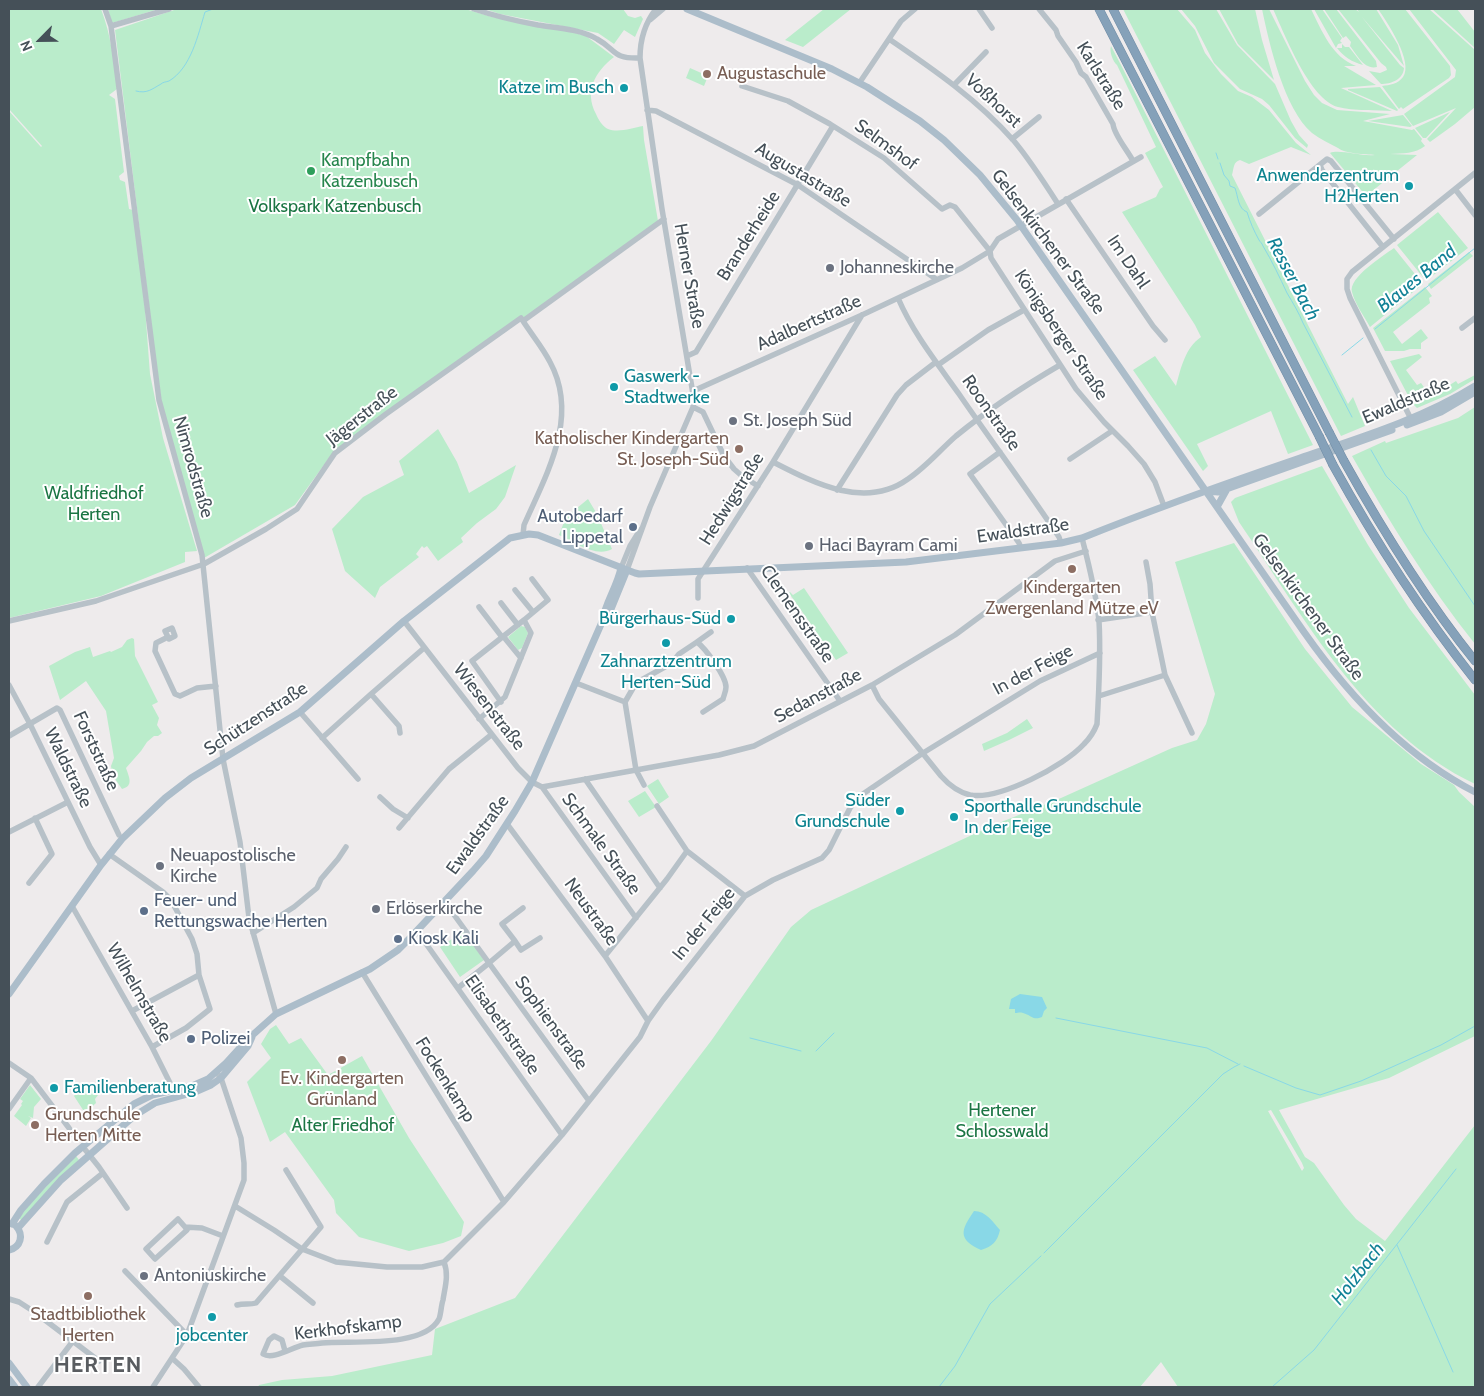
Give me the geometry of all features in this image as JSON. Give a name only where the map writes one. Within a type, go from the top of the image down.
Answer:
[{"type":"highway","points":[[1099,9],[1334,465],[1404,584],[1475,680]]},
{"type":"highway","points":[[1113,9],[1344,461],[1414,578],[1475,661]]},
{"type":"main road","name":"Gelsenkirchener Straße","points":[[691,10],[860,82],[912,116],[944,140],[980,175],[1021,225],[1341,682],[1370,713],[1405,744],[1475,792]]},
{"type":"main road","name":"Ewaldstraße","points":[[1206,491],[1218,492],[1412,421],[1455,399],[1475,386]]},
{"type":"main road","name":"Ewaldstraße","points":[[219,1075],[240,1047],[276,1014],[362,972],[398,950],[486,856],[532,782],[602,622],[606,619],[614,604],[624,569],[640,574],[906,562],[1062,543],[1082,538],[1206,491],[1441,412],[1475,392]]},
{"type":"main road","points":[[1217,507],[1227,488]]},
{"type":"main road","points":[[523,535],[529,534],[548,539],[624,569]]},
{"type":"main road","name":"Schützenstraße","points":[[9,994],[109,854],[140,821],[179,787],[300,712],[404,621],[503,542],[523,535]]},
{"type":"main road","points":[[13,1225],[90,1154],[143,1109],[175,1093],[219,1075]]},
{"type":"main road","points":[[13,1225],[21,1210],[44,1184],[83,1147],[134,1104],[152,1094],[175,1093]]},
{"type":"main road","points":[[9,1250],[15,1248],[20,1241],[20,1233],[13,1225]]},
{"type":"main road","points":[[9,1363],[27,1387]]},
{"type":"main road","points":[[9,1379],[15,1387]]},
{"type":"street","name":"Nimrodstraße","points":[[105,9],[111,26],[159,400],[204,564],[223,759],[241,849],[247,904],[253,933],[276,1014]]},
{"type":"street","points":[[111,26],[169,9]]},
{"type":"street","points":[[474,9],[501,17],[582,33],[598,39],[615,53],[625,58],[640,58]]},
{"type":"street","name":"Herner Straße","points":[[624,569],[693,407],[693,391],[664,219],[640,58],[642,39],[657,9]]},
{"type":"street","points":[[860,82],[901,21],[915,9]]},
{"type":"street","points":[[978,9],[992,28]]},
{"type":"street","name":"Karlstraße","points":[[1039,9],[1056,30],[1081,73],[1086,77],[1133,161]]},
{"type":"street","name":"Voßhorst","points":[[889,39],[954,85],[1012,139],[1042,178],[1058,204]]},
{"type":"street","points":[[954,85],[986,52]]},
{"type":"street","name":"Selmshof","points":[[742,86],[788,101],[884,158],[942,209],[952,204],[990,250]]},
{"type":"street","name":"Augustastraße","points":[[648,110],[656,110],[798,186],[936,279]]},
{"type":"street","points":[[1012,139],[1039,117]]},
{"type":"street","name":"Branderheide","points":[[687,356],[696,352],[833,126]]},
{"type":"street","name":"Adalbertstraße","points":[[693,391],[962,268],[990,250],[998,239],[1141,157]]},
{"type":"street","points":[[1259,214],[1327,159],[1331,161],[1394,238]]},
{"type":"street","points":[[1320,165],[1383,247]]},
{"type":"street","points":[[1412,421],[1350,298],[1347,279],[1352,272],[1475,173]]},
{"type":"street","points":[[1455,189],[1475,215]]},
{"type":"street","name":"Im Dahl","points":[[1066,199],[1153,326],[1165,340]]},
{"type":"street","name":"Jägerstraße","points":[[9,621],[96,601],[204,564],[266,529],[297,509],[335,453],[452,366],[521,318],[523,321],[664,219]]},
{"type":"street","name":"Königsberger Straße","points":[[990,250],[991,258],[1079,394],[1149,471],[1164,506]]},
{"type":"street","name":"Roonstraße","points":[[898,298],[906,318],[1062,543]]},
{"type":"street","points":[[837,490],[897,395],[906,385],[988,330],[1024,310]]},
{"type":"street","name":"Hedwigstraße","points":[[698,598],[698,579],[773,462],[862,315]]},
{"type":"street","points":[[1462,328],[1475,318]]},
{"type":"street","points":[[523,321],[550,362],[562,398],[562,418],[556,448],[524,525],[523,535]]},
{"type":"street","points":[[773,462],[815,484],[837,490],[854,493],[883,491],[897,486],[920,471],[950,441],[977,419],[1024,386],[1060,365]]},
{"type":"street","points":[[693,407],[703,412],[724,456],[734,469],[758,486]]},
{"type":"street","points":[[1070,459],[1112,431]]},
{"type":"street","points":[[1000,452],[970,474],[1019,543],[1020,548]]},
{"type":"street","points":[[872,684],[879,699],[946,782],[960,792],[981,795],[1011,788],[1048,770],[1084,744],[1093,733],[1097,724],[1100,653],[1098,620],[1082,538]]},
{"type":"street","name":"Sedanstraße","points":[[542,786],[730,753],[754,746],[872,684],[956,636],[1055,561],[1086,551]]},
{"type":"street","points":[[1146,562],[1152,612],[1165,675],[1192,733]]},
{"type":"street","name":"Clemensstraße","points":[[746,568],[840,701]]},
{"type":"street","points":[[501,702],[472,661],[548,600],[532,579]]},
{"type":"street","points":[[515,590],[533,612]]},
{"type":"street","points":[[500,603],[518,625]]},
{"type":"street","points":[[479,607],[521,658]]},
{"type":"street","points":[[1098,620],[1152,612]]},
{"type":"street","points":[[479,719],[505,697],[531,633],[524,620]]},
{"type":"street","name":"Wiesenstraße","points":[[404,621],[491,735],[532,782]]},
{"type":"street","points":[[644,785],[636,770],[625,702],[636,683],[672,663],[679,654],[711,632]]},
{"type":"street","points":[[168,637],[156,642],[155,651],[175,694],[180,696],[197,688],[216,686]]},
{"type":"street","points":[[696,642],[702,646],[720,672],[726,685],[723,699],[703,712]]},
{"type":"street","points":[[322,738],[424,648]]},
{"type":"street","name":"In der Feige","points":[[444,1262],[504,1202],[562,1135],[640,1038],[648,1021],[662,1000],[745,896],[773,880],[822,858],[829,850],[854,802],[923,753],[1040,681],[1100,653]]},
{"type":"street","points":[[1099,696],[1165,675]]},
{"type":"street","points":[[576,683],[625,702]]},
{"type":"street","name":"Waldstraße","points":[[9,685],[101,866]]},
{"type":"street","points":[[371,694],[399,726],[400,733]]},
{"type":"street","name":"Forststraße","points":[[30,724],[57,708],[60,710],[119,835]]},
{"type":"street","points":[[300,712],[358,780]]},
{"type":"street","points":[[9,736],[30,724]]},
{"type":"street","points":[[400,828],[449,770],[491,735]]},
{"type":"street","points":[[585,779],[660,888]]},
{"type":"street","points":[[532,782],[542,786]]},
{"type":"street","name":"Schmale Straße","points":[[542,786],[636,918]]},
{"type":"street","points":[[380,796],[408,818]]},
{"type":"street","points":[[9,832],[68,802]]},
{"type":"street","points":[[657,806],[687,850],[745,896]]},
{"type":"street","points":[[29,883],[52,854],[35,818]]},
{"type":"street","name":"Neustraße","points":[[507,824],[605,956],[648,1021]]},
{"type":"street","points":[[253,933],[294,907],[317,888],[321,879],[346,846]]},
{"type":"street","points":[[605,956],[660,888],[687,850]]},
{"type":"street","points":[[109,854],[172,900],[192,939],[197,954],[199,975],[210,1009],[192,1024],[152,1047]]},
{"type":"street","name":"Wilhelmstraße","points":[[72,906],[132,1010],[175,1093]]},
{"type":"street","points":[[523,908],[502,924],[522,950],[540,938]]},
{"type":"street","name":"Sophienstraße","points":[[452,912],[589,1101]]},
{"type":"street","name":"Elisabethstraße","points":[[417,931],[562,1135]]},
{"type":"street","points":[[458,988],[515,941]]},
{"type":"street","name":"Fockenkamp","points":[[362,972],[504,1202]]},
{"type":"street","points":[[132,1010],[199,975]]},
{"type":"street","points":[[9,1063],[31,1078],[75,1137]]},
{"type":"street","points":[[153,1387],[187,1335],[244,1180],[243,1148],[238,1127],[219,1075]]},
{"type":"street","points":[[9,1109],[31,1078]]},
{"type":"street","points":[[83,1147],[104,1173],[127,1208]]},
{"type":"street","points":[[237,1305],[256,1303],[321,1227],[286,1170]]},
{"type":"street","points":[[46,1242],[67,1202],[104,1173]]},
{"type":"street","points":[[235,1206],[302,1249],[336,1262],[387,1267],[422,1267],[444,1262]]},
{"type":"street","points":[[186,1227],[187,1230],[154,1259],[146,1249],[178,1219],[186,1227],[202,1228],[223,1236]]},
{"type":"street","name":"Kerkhofskamp","points":[[285,1351],[302,1346],[333,1342],[398,1341],[421,1333],[438,1319],[446,1284],[447,1270],[444,1262]]},
{"type":"street","points":[[125,1270],[187,1335]]},
{"type":"street","points":[[280,1276],[313,1303]]},
{"type":"street","points":[[9,1299],[33,1310],[99,1361]]},
{"type":"street","points":[[38,1387],[73,1342]]},
{"type":"street","points":[[173,1359],[184,1369],[198,1387]]},
{"type":"green space","name":"Waldfriedhof Herten","points":[[9,9],[101,9],[112,48],[117,89],[109,95],[115,99],[124,172],[119,176],[120,180],[125,182],[129,209],[133,210],[145,308],[150,374],[163,438],[197,551],[185,552],[185,562],[101,596],[9,618],[9,111],[42,146],[9,109]]},
{"type":"green space","points":[[108,9],[159,9],[112,23]]},
{"type":"green space","name":"Volkspark Katzenbusch","points":[[177,9],[465,9],[492,17],[586,36],[614,57],[601,69],[593,82],[591,90],[593,106],[599,120],[606,128],[616,131],[643,126],[658,221],[523,321],[521,319],[334,451],[295,505],[204,558],[165,427],[115,30]]},
{"type":"green space","points":[[485,9],[623,9],[628,16],[635,18],[641,16],[643,19],[635,37],[624,30],[614,44],[598,33],[500,14]]},
{"type":"green space","points":[[824,9],[851,9],[803,47],[785,40]]},
{"type":"green space","points":[[1123,9],[1177,9],[1195,30],[1205,53],[1221,74],[1238,91],[1252,97],[1269,110],[1296,143],[1311,155],[1291,147],[1249,164],[1240,160],[1236,162],[1232,175],[1348,404],[1353,397],[1365,426],[1341,436]]},
{"type":"green space","points":[[1181,9],[1216,9],[1237,45],[1275,84],[1291,121],[1299,135],[1308,145],[1307,148],[1295,138],[1269,105],[1262,99],[1240,89],[1214,63],[1195,26]]},
{"type":"green space","points":[[1219,9],[1255,9],[1274,80],[1238,44]]},
{"type":"green space","points":[[1262,9],[1269,9],[1305,81],[1322,103],[1337,110],[1390,114],[1363,121],[1414,129],[1422,139],[1421,141],[1425,146],[1417,150],[1409,153],[1390,154],[1417,155],[1366,196],[1330,153],[1375,155],[1350,153],[1341,150],[1312,133],[1302,122],[1293,108],[1279,75]]},
{"type":"green space","points":[[1273,9],[1311,9],[1334,50],[1356,66],[1344,66],[1376,85],[1341,88],[1392,111],[1358,110],[1338,107],[1328,102],[1308,80],[1291,50]]},
{"type":"green space","points":[[1314,9],[1322,9],[1342,38],[1340,41],[1342,43],[1338,44],[1336,48]]},
{"type":"green space","points":[[1324,9],[1336,9],[1376,61],[1377,67],[1368,66],[1361,61],[1350,46],[1351,42],[1346,36],[1343,38]]},
{"type":"green space","points":[[1338,9],[1355,9],[1359,12],[1357,9],[1376,9],[1398,45],[1404,66],[1362,17],[1404,68],[1399,78],[1389,83],[1381,84],[1369,71],[1380,73],[1387,70]]},
{"type":"green space","points":[[1378,9],[1405,9],[1450,66],[1451,75],[1449,78],[1403,109],[1401,107],[1399,109],[1382,86],[1391,85],[1403,77],[1405,62],[1398,42]]},
{"type":"green space","points":[[1409,9],[1429,9],[1475,50],[1475,107],[1430,142],[1427,139],[1456,108],[1413,126],[1404,114],[1455,77],[1456,70]]},
{"type":"green space","points":[[1432,9],[1457,9],[1475,32],[1475,48]]},
{"type":"green space","points":[[1342,44],[1345,47],[1349,47],[1363,65],[1352,61],[1342,54],[1337,48],[1342,48]]},
{"type":"green space","points":[[1111,46],[1313,445],[1288,454],[1271,411],[1197,444],[1208,466],[1203,471],[1133,370],[1155,356],[1176,386],[1187,353],[1201,337],[1122,212],[1156,197],[1163,187],[1145,153],[1156,147],[1113,59]]},
{"type":"green space","points":[[690,68],[708,76],[704,86],[686,78]]},
{"type":"green space","points":[[1380,87],[1397,111],[1348,90],[1348,89]]},
{"type":"green space","points":[[1450,112],[1426,138],[1423,138],[1415,128]]},
{"type":"green space","points":[[1403,115],[1412,126],[1368,121]]},
{"type":"green space","points":[[1438,212],[1468,248],[1426,281],[1397,245]]},
{"type":"green space","points":[[1394,248],[1423,284],[1370,327],[1355,301],[1352,286],[1355,280],[1367,268]]},
{"type":"green space","points":[[1469,252],[1473,256],[1431,289],[1428,284]]},
{"type":"green space","points":[[1425,287],[1432,296],[1429,298],[1430,303],[1393,332],[1402,344],[1421,329],[1428,338],[1421,343],[1421,349],[1385,351],[1373,328]]},
{"type":"green space","points":[[1419,354],[1422,357],[1406,370],[1417,385],[1421,383],[1431,397],[1456,381],[1458,384],[1475,375],[1475,379],[1450,394],[1417,408],[1412,403],[1390,361]]},
{"type":"green space","points":[[1475,407],[1475,644],[1441,599],[1410,552],[1352,456],[1385,441],[1386,443],[1458,418]]},
{"type":"green space","points":[[438,429],[457,462],[469,493],[516,465],[505,497],[496,509],[461,538],[463,542],[438,561],[427,546],[424,548],[422,546],[416,554],[419,557],[380,587],[375,598],[345,571],[332,529],[363,497],[404,475],[399,461]]},
{"type":"green space","points":[[1322,466],[1368,545],[1409,608],[1475,695],[1475,784],[1436,762],[1401,734],[1369,703],[1340,670],[1314,634],[1239,522],[1231,502],[1235,498]]},
{"type":"green space","points":[[588,499],[597,514],[612,549],[599,552],[578,545],[559,535],[566,517]]},
{"type":"green space","name":"Hertener Schlosswald","points":[[1234,543],[1305,649],[1352,707],[1421,764],[1454,785],[1475,807],[1475,1036],[1389,1078],[1279,1110],[1305,1157],[1314,1163],[1356,1219],[1385,1241],[1475,1125],[1475,1387],[1178,1387],[1161,1362],[1140,1387],[258,1387],[259,1385],[282,1380],[332,1376],[432,1355],[435,1329],[515,1298],[711,1041],[791,927],[811,910],[989,827],[1061,798],[1172,748],[1197,740],[1206,724],[1215,694],[1175,562]],"holes":[[[1271,1110],[1304,1168],[1302,1171],[1268,1111]]]},
{"type":"green space","points":[[804,588],[848,653],[836,660],[789,593],[793,595]]},
{"type":"green space","points":[[521,626],[525,627],[528,633],[522,648],[518,650],[508,637]]},
{"type":"green space","points":[[134,639],[135,656],[158,702],[152,705],[159,718],[157,725],[162,733],[154,736],[147,742],[126,768],[129,783],[126,788],[122,789],[113,776],[111,766],[114,758],[106,711],[86,681],[60,700],[49,666],[75,652],[90,647],[93,657],[111,652],[122,647],[127,640]]},
{"type":"green space","points":[[1027,719],[1033,728],[984,751],[982,744],[1007,733]]},
{"type":"green space","points":[[658,779],[669,797],[659,804],[647,786]]},
{"type":"green space","points":[[645,791],[656,807],[639,817],[628,801]]},
{"type":"green space","points":[[464,931],[484,960],[460,977],[440,947]]},
{"type":"green space","name":"Alter Friedhof","points":[[276,1025],[289,1044],[301,1038],[328,1075],[362,1056],[409,1138],[464,1222],[461,1236],[443,1243],[409,1251],[359,1237],[336,1213],[334,1200],[285,1132],[270,1142],[247,1082],[271,1058],[261,1044],[270,1029]]},
{"type":"green space","points":[[87,1084],[98,1095],[95,1099],[96,1103],[85,1113],[74,1096]]},
{"type":"green space","points":[[30,1085],[41,1099],[34,1107],[33,1118],[28,1116],[31,1118],[26,1126],[14,1116],[22,1105],[23,1101],[20,1099]]},
{"type":"green space","points":[[76,1156],[79,1160],[22,1221],[19,1218],[34,1199]]},
{"type":"water","points":[[1020,994],[1042,997],[1047,1008],[1042,1017],[1034,1018],[1026,1014],[1015,1013],[1015,1009],[1009,1009],[1011,999]]},
{"type":"water","points":[[974,1211],[986,1215],[1000,1230],[994,1243],[981,1250],[968,1242],[964,1234],[966,1224]]},
{"type":"waterway","points":[[136,91],[143,92],[149,90],[169,81],[177,75],[193,50],[205,12],[213,9]]},
{"type":"waterway","name":"Resser Bach","points":[[1216,153],[1218,159]]},
{"type":"waterway","name":"Resser Bach","points":[[1220,163],[1224,175],[1229,181],[1230,186],[1235,188],[1240,205],[1247,212],[1259,241],[1273,264],[1352,417]]},
{"type":"waterway","name":"Blaues Band","points":[[1375,329],[1475,248]]},
{"type":"waterway","name":"Blaues Band","points":[[1342,355],[1363,338]]},
{"type":"waterway","name":"Resser Bach","points":[[1371,450],[1386,476],[1406,496],[1424,531],[1475,606]]},
{"type":"waterway","points":[[1056,1018],[1207,1048],[1238,1064]]},
{"type":"waterway","points":[[1244,1066],[1296,1088],[1320,1095],[1361,1081],[1441,1045],[1475,1026]]},
{"type":"waterway","points":[[816,1051],[834,1033]]},
{"type":"waterway","points":[[750,1038],[801,1051]]},
{"type":"waterway","points":[[1044,1253],[1223,1074],[1240,1064]]},
{"type":"waterway","name":"Holzbach","points":[[1272,1387],[1314,1350],[1456,1169]]},
{"type":"waterway","points":[[1397,1245],[1453,1372]]},
{"type":"waterway","points":[[939,1387],[955,1366],[990,1304],[1041,1256]]},
{"type":"place","name":"Augustaschule","points":[[707,74]]},
{"type":"place","name":"Katze im Busch","points":[[624,88]]},
{"type":"place","name":"Kampfbahn Katzenbusch","points":[[311,171]]},
{"type":"place","name":"Anwenderzentrum H2Herten","points":[[1409,186]]},
{"type":"place","name":"Johanneskirche","points":[[830,268]]},
{"type":"place","name":"Gaswerk - Stadtwerke","points":[[614,387]]},
{"type":"place","name":"St. Joseph Süd","points":[[733,421]]},
{"type":"place","name":"Katholischer Kindergarten St. Joseph-Süd","points":[[739,449]]},
{"type":"place","name":"Autobedarf Lippetal","points":[[633,527]]},
{"type":"place","name":"Haci Bayram Cami","points":[[809,546]]},
{"type":"place","name":"Kindergarten Zwergenland Mütze eV","points":[[1072,569]]},
{"type":"place","name":"Bürgerhaus-Süd","points":[[731,619]]},
{"type":"place","name":"Zahnarztzentrum Herten-Süd","points":[[666,643]]},
{"type":"place","name":"Süder Grundschule","points":[[900,811]]},
{"type":"place","name":"Sporthalle Grundschule In der Feige","points":[[954,817]]},
{"type":"place","name":"Neuapostolische Kirche","points":[[160,866]]},
{"type":"place","name":"Erlöserkirche","points":[[376,909]]},
{"type":"place","name":"Feuer- und Rettungswache Herten","points":[[144,911]]},
{"type":"place","name":"Kiosk Kali","points":[[398,939]]},
{"type":"place","name":"Polizei","points":[[191,1039]]},
{"type":"place","name":"Ev. Kindergarten Grünland","points":[[342,1060]]},
{"type":"place","name":"Familienberatung","points":[[54,1088]]},
{"type":"place","name":"Grundschule Herten Mitte","points":[[35,1125]]},
{"type":"place","name":"Antoniuskirche","points":[[144,1276]]},
{"type":"place","name":"Stadtbibliothek Herten","points":[[88,1296]]},
{"type":"place","name":"jobcenter","points":[[212,1317]]},
{"type":"district","name":"HERTEN","points":[[98,1366]]}]
